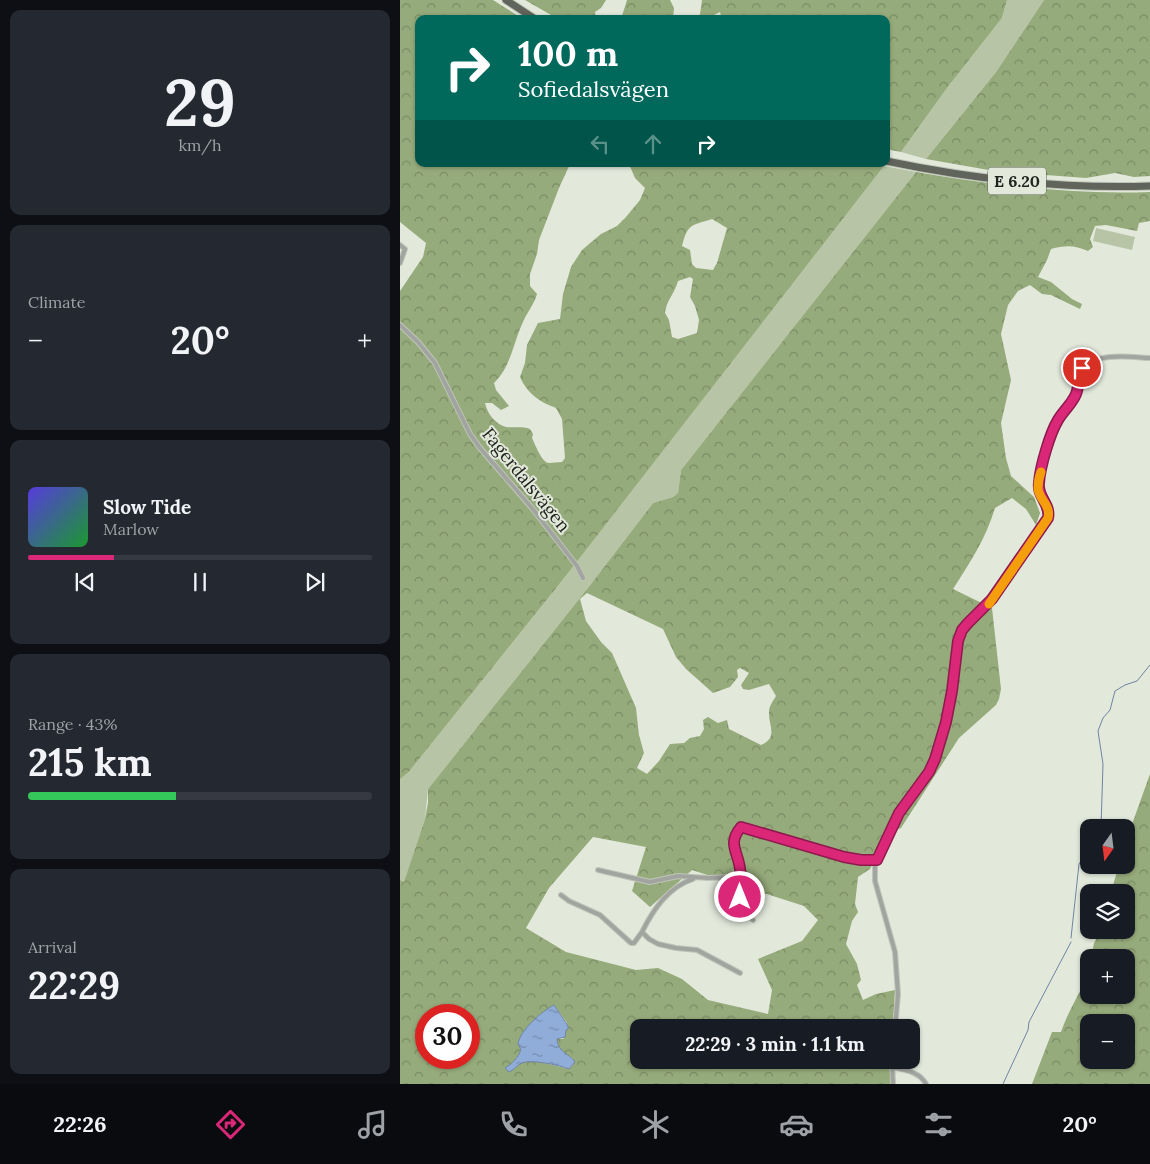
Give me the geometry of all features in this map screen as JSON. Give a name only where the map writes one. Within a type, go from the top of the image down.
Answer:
[{"type":"highway","points":[[506,0],[529,15]]},
{"type":"highway","name":"E 6.20","points":[[890,162],[974,176],[1021,181],[1097,187],[1150,186]]},
{"type":"street","points":[[400,244],[405,249],[400,263]]},
{"type":"street","name":"Fagerdalsvägen","points":[[400,324],[435,363],[470,434],[480,448],[532,508],[577,566],[583,578]]},
{"type":"street","points":[[896,1019],[898,998],[893,941],[875,881],[875,867],[899,813],[929,772],[935,759],[946,722],[958,641],[962,630],[992,599],[1048,518],[1049,509],[1038,488],[1040,477],[1052,433],[1059,418],[1076,394],[1082,368],[1091,362],[1107,358],[1150,358]]},
{"type":"street","points":[[753,920],[748,916],[741,900],[740,868],[734,842],[735,835],[741,827],[844,857],[877,860]]},
{"type":"street","points":[[598,870],[650,882],[678,876],[728,878],[740,868]]},
{"type":"street","points":[[561,895],[569,901],[597,914],[631,943],[634,943],[666,896],[679,885],[698,878]]},
{"type":"street","points":[[642,932],[658,944],[696,950],[740,973]]},
{"type":"street","points":[[892,1069],[893,1084]]},
{"type":"street","points":[[900,1069],[915,1073],[926,1084]]},
{"type":"green space","points":[[400,0],[493,0],[517,15],[415,15],[415,167],[569,167],[539,240],[537,254],[530,274],[530,286],[537,294],[536,298],[523,322],[508,362],[500,377],[494,383],[496,390],[509,406],[501,410],[492,403],[485,403],[492,418],[502,426],[530,429],[537,449],[546,462],[562,462],[565,458],[562,419],[556,408],[539,400],[530,392],[520,377],[525,363],[527,345],[538,323],[560,319],[563,294],[571,267],[582,250],[601,234],[617,226],[640,200],[645,188],[635,178],[630,167],[883,167],[569,572],[408,773],[400,779],[400,291],[423,257],[426,243],[400,222]],"holes":[[[712,219],[727,228],[717,263],[713,270],[696,268],[692,264],[690,250],[682,246],[689,229],[699,223]],[[690,277],[693,279],[690,297],[699,320],[697,333],[678,339],[672,337],[669,320],[665,313],[668,301],[678,281]]]},
{"type":"green space","points":[[525,0],[606,0],[601,8],[595,12],[595,15],[551,15]]},
{"type":"green space","points":[[627,0],[670,0],[674,8],[673,15],[622,15]]},
{"type":"green space","points":[[702,0],[1007,0],[1002,18],[947,88],[901,152],[890,150],[890,15],[721,15],[720,12],[714,15],[700,14]]},
{"type":"green space","points":[[1007,0],[1044,0],[996,72],[926,159],[901,152],[947,88],[1002,18]]},
{"type":"green space","points":[[1044,0],[1150,0],[1150,176],[1134,177],[1115,173],[1086,178],[1019,173],[1016,169],[1009,168],[1000,172],[926,159],[996,72]]},
{"type":"green space","points":[[883,167],[916,172],[681,470],[678,493],[673,497],[653,503],[428,789],[425,819],[404,883],[400,880],[400,779],[408,773],[569,572]]},
{"type":"green space","points":[[916,172],[1032,188],[1120,193],[1150,192],[1150,221],[1139,223],[1137,231],[1106,225],[1095,226],[1090,239],[1093,247],[1088,251],[1070,246],[1051,249],[1038,277],[1051,282],[1072,299],[1082,304],[1080,309],[1051,295],[1042,294],[1030,285],[1018,291],[1008,305],[1001,334],[1011,380],[1001,423],[1006,458],[1011,476],[1034,497],[1040,513],[1036,525],[1026,509],[1012,498],[995,508],[982,540],[953,589],[992,608],[1001,689],[996,705],[959,738],[901,828],[889,833],[870,869],[858,877],[855,904],[858,912],[852,921],[846,944],[857,964],[861,980],[857,985],[863,1000],[876,994],[895,990],[893,1019],[630,1019],[630,1069],[890,1069],[891,1084],[400,1084],[400,880],[404,882],[425,819],[428,789],[653,503],[673,497],[678,493],[681,470]],"holes":[[[587,593],[663,629],[676,657],[686,669],[713,693],[730,687],[738,677],[737,670],[740,668],[749,673],[741,685],[743,689],[749,690],[769,684],[776,696],[769,710],[770,738],[761,745],[729,729],[727,720],[718,723],[708,717],[703,720],[704,729],[700,736],[690,738],[684,743],[670,744],[659,761],[647,774],[637,768],[644,753],[639,735],[636,708],[612,653],[601,642],[586,621],[580,599]],[[593,837],[646,847],[632,891],[650,907],[692,870],[804,906],[818,920],[802,941],[758,959],[772,990],[768,1014],[708,1000],[682,979],[658,968],[636,970],[566,952],[526,928],[549,888]],[[554,1005],[567,1023],[565,1036],[563,1039],[556,1039],[557,1044],[575,1062],[569,1069],[532,1060],[520,1063],[514,1069],[505,1068],[511,1065],[520,1053],[523,1032],[539,1015]]]},
{"type":"green space","points":[[1096,228],[1135,237],[1132,250],[1093,241]]},
{"type":"green space","points":[[1150,774],[1150,1084],[1032,1084],[1052,1032],[1061,1032],[1080,991],[1080,1004],[1135,1004],[1135,949],[1093,949],[1096,939],[1135,939],[1135,884],[1113,884],[1116,874],[1135,874],[1134,819]]},
{"type":"water","points":[[554,1005],[568,1026],[565,1037],[557,1039],[559,1047],[575,1062],[569,1069],[545,1063],[526,1062],[509,1072],[505,1068],[519,1055],[521,1049],[518,1044],[527,1027],[543,1012]]},
{"type":"waterway","points":[[1101,819],[1103,764],[1098,731],[1103,718],[1110,710],[1115,691],[1137,681],[1150,665]]},
{"type":"waterway","points":[[1071,938],[1080,862]]},
{"type":"waterway","points":[[1003,1084],[1028,1030],[1029,1022],[1071,942]]},
{"type":"slow traffic","points":[[989,604],[1048,518],[1049,509],[1038,488],[1041,472]]},
{"type":"route","points":[[740,897],[740,868],[735,852],[734,839],[741,827],[844,857],[877,860],[899,813],[929,772],[935,759],[946,722],[958,641],[962,630],[987,606],[1048,518],[1049,509],[1038,488],[1040,477],[1052,433],[1059,418],[1076,394],[1082,368]]}]
